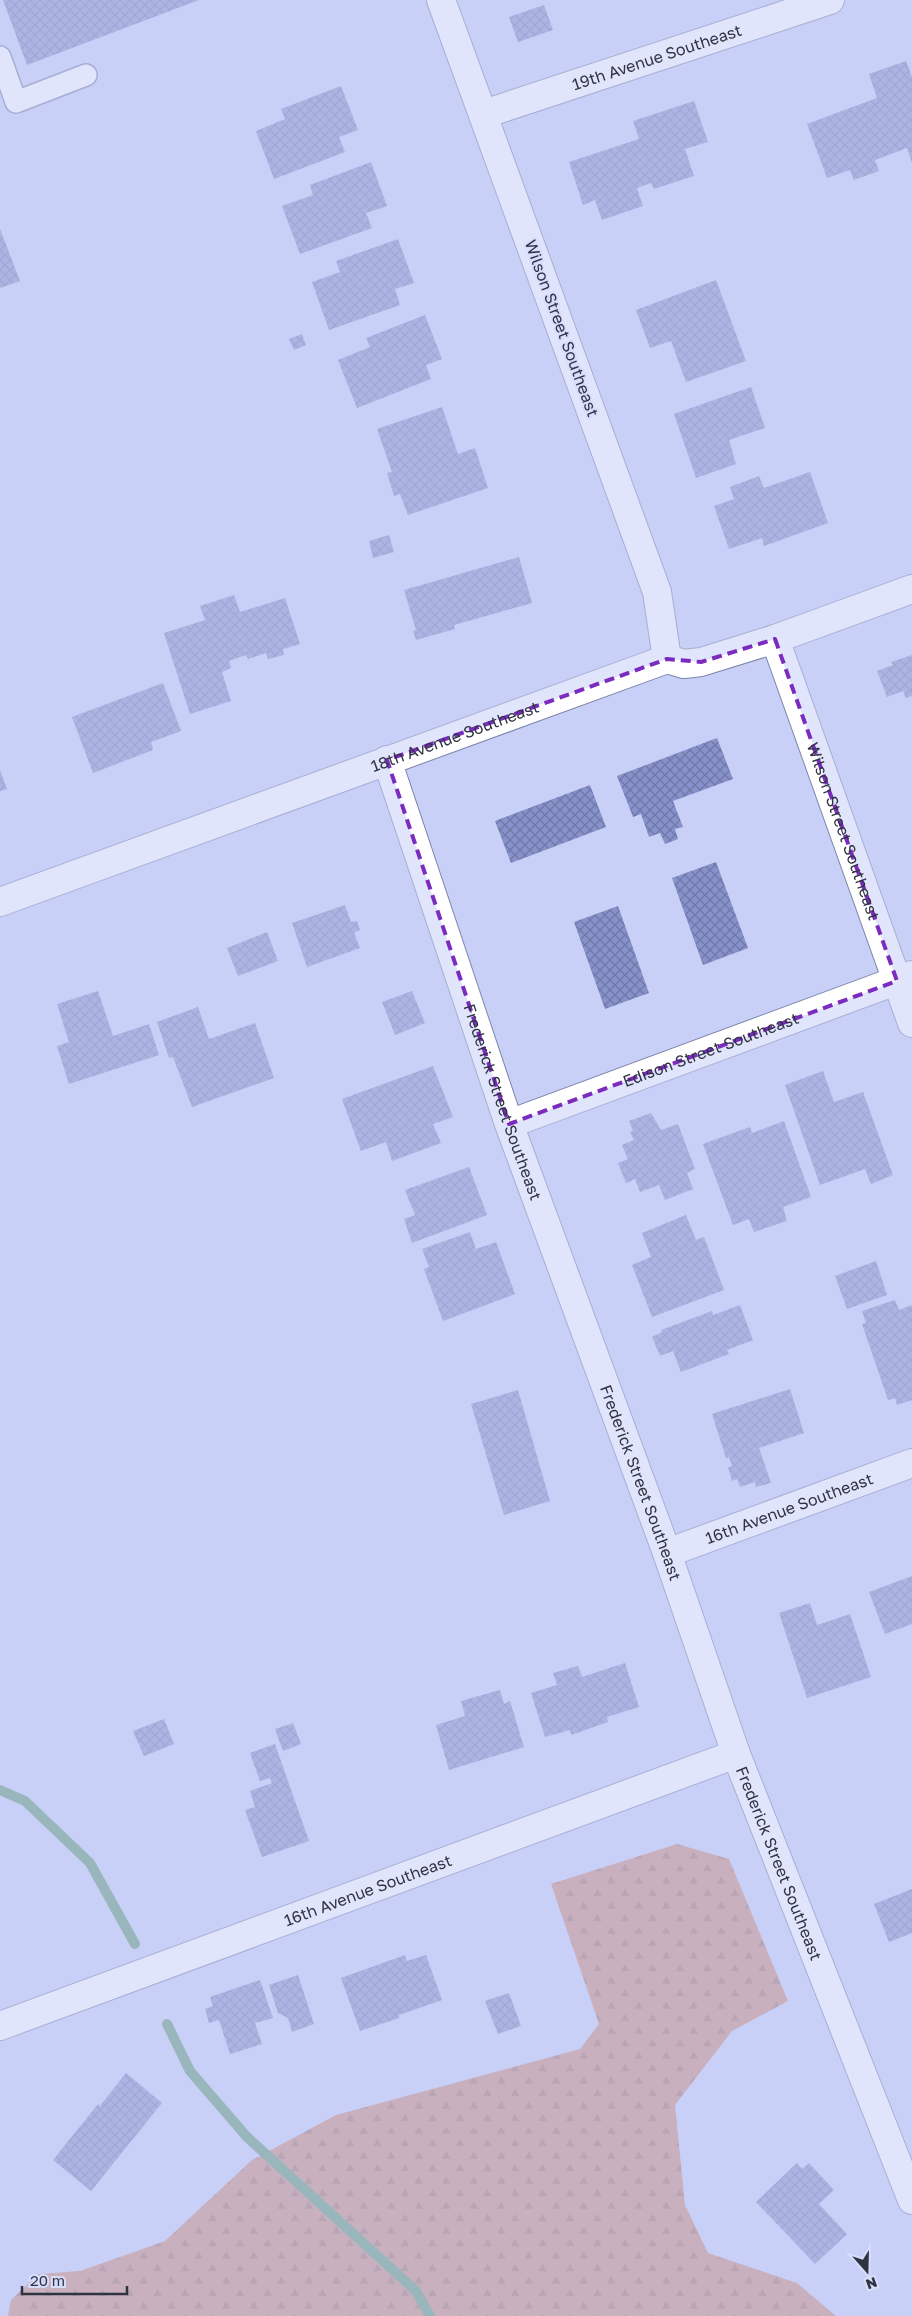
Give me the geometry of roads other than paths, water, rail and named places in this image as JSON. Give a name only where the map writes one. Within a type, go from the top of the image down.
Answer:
[{"type":"street","name":"Wilson Street Southeast","points":[[441,0],[657,592],[667,659]]},
{"type":"street","name":"19th Avenue Southeast","points":[[484,114],[830,0]]},
{"type":"street","name":"18th Avenue Southeast","points":[[0,902],[667,659],[684,664],[701,662],[775,639],[912,589]]},
{"type":"street","name":"Wilson Street Southeast","points":[[775,639],[904,978],[912,1023]]},
{"type":"street","name":"Frederick Street Southeast","points":[[387,760],[509,1124],[667,1553],[736,1754],[912,2200]]},
{"type":"street","name":"Edison Street Southeast","points":[[509,1124],[904,978]]},
{"type":"street","name":"16th Avenue Southeast","points":[[667,1553],[912,1463]]},
{"type":"street","name":"16th Avenue Southeast","points":[[0,2026],[736,1754]]},
{"type":"lane","points":[[0,57],[16,102],[86,75]]},
{"type":"waterway","points":[[0,1790],[25,1801],[90,1863],[135,1944]]},
{"type":"waterway","points":[[167,2024],[190,2071],[247,2137],[416,2291],[430,2316]]}]
